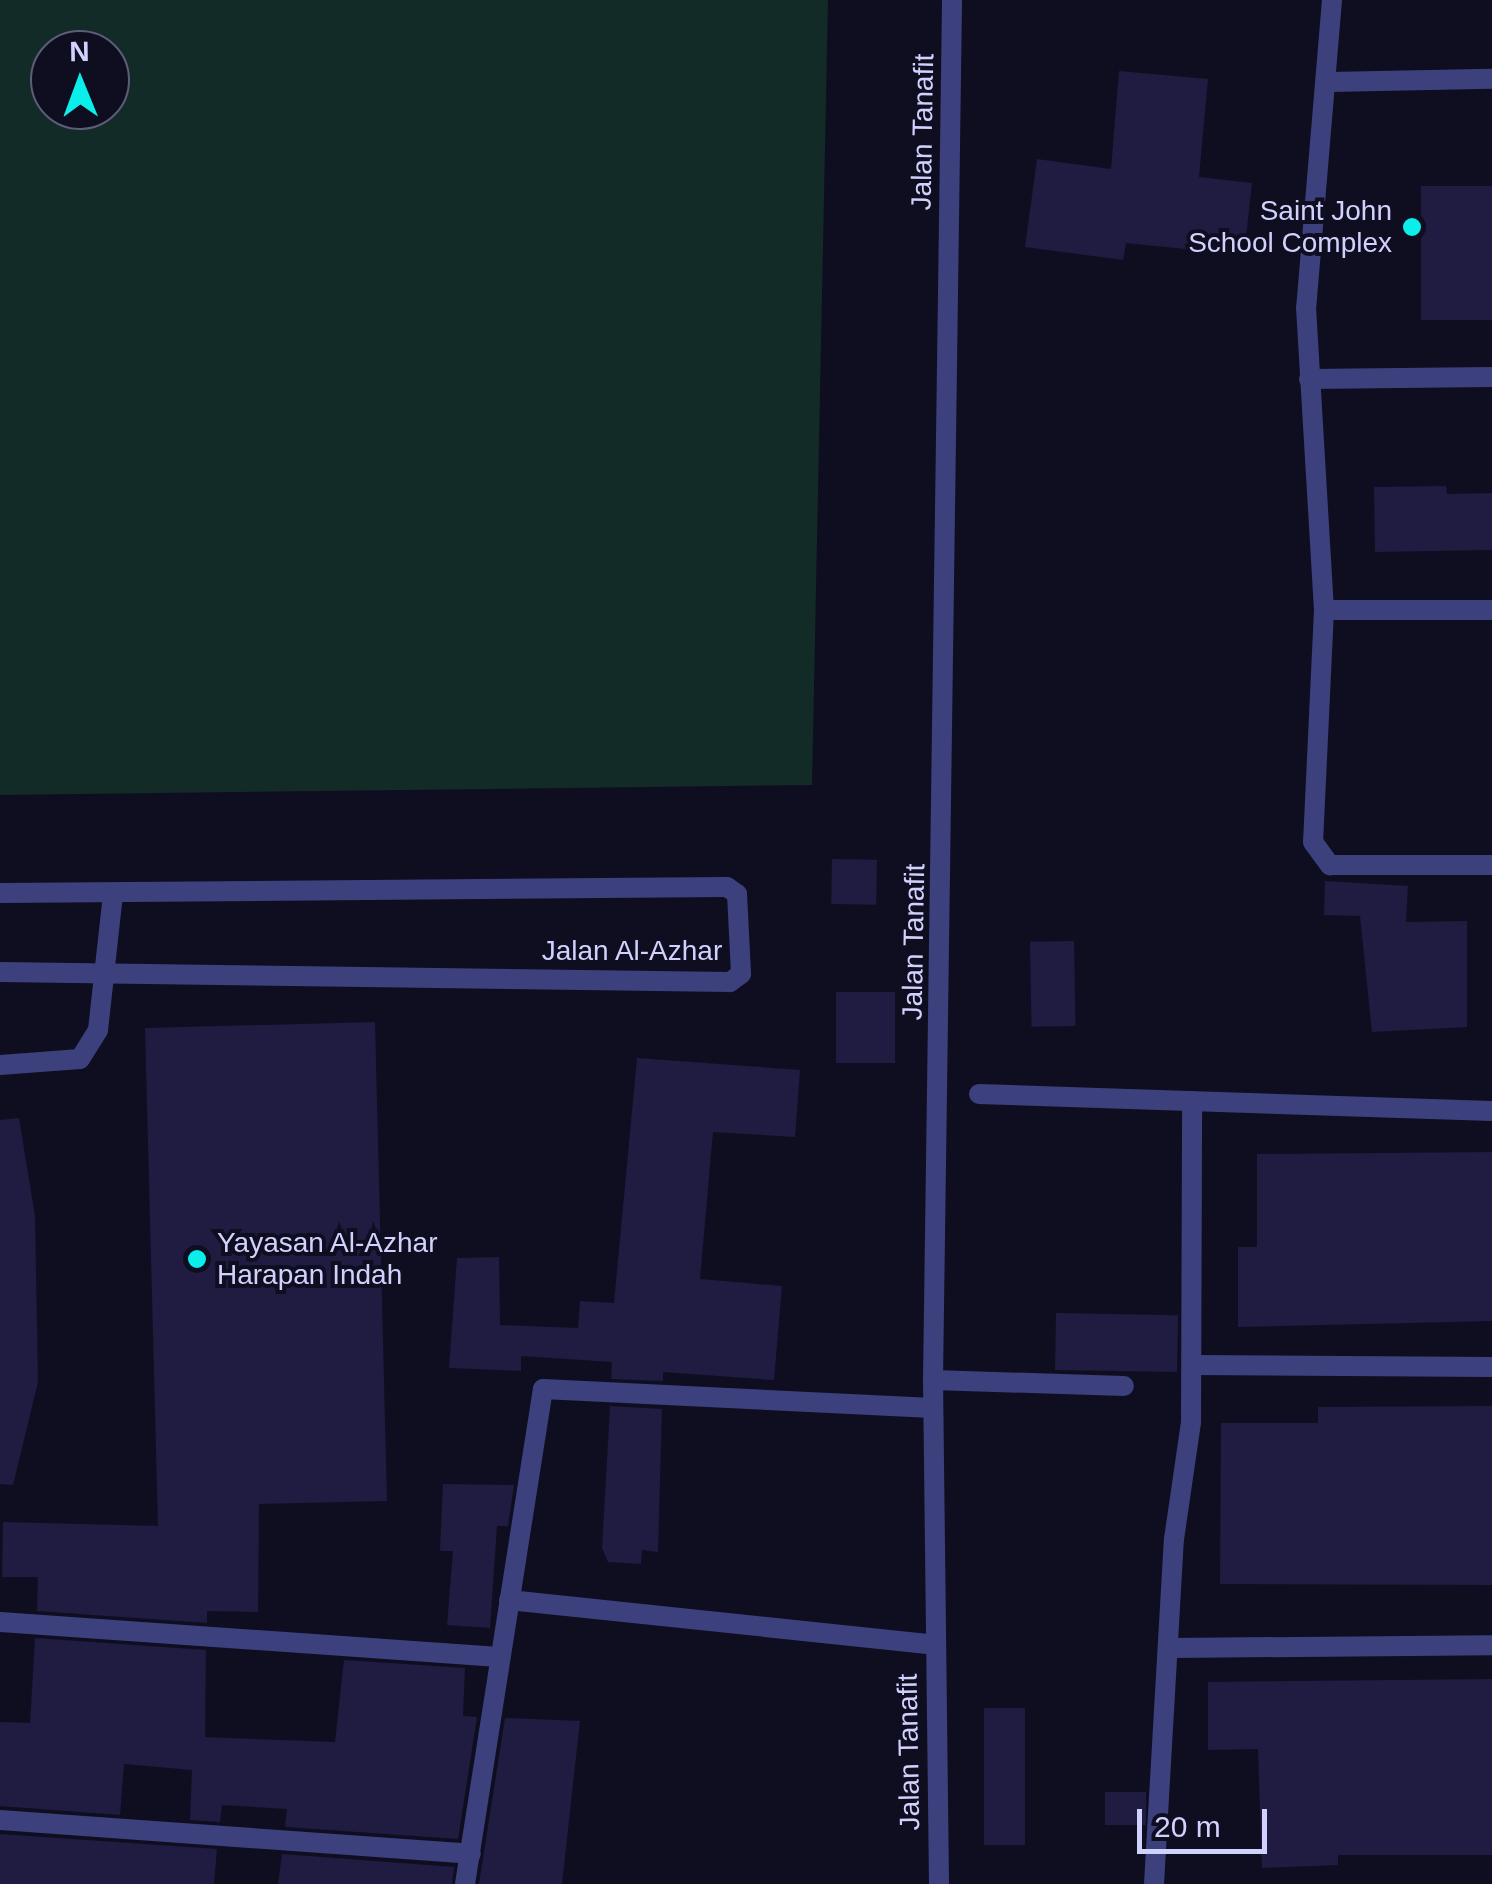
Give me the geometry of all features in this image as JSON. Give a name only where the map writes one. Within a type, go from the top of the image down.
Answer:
[{"type":"street","name":"Jalan Tanafit","points":[[939,1884],[933,1380],[952,0]]},
{"type":"street","points":[[1332,0],[1329,82],[1306,306],[1324,610],[1317,856],[1330,865],[1492,865]]},
{"type":"street","points":[[1329,82],[1492,79]]},
{"type":"street","points":[[1309,378],[1492,377]]},
{"type":"street","points":[[1324,610],[1492,610]]},
{"type":"street","name":"Jalan Al-Azhar","points":[[0,893],[726,887],[737,894],[741,974],[730,982],[0,972]]},
{"type":"street","points":[[0,1065],[80,1059],[98,1030],[113,894]]},
{"type":"street","points":[[979,1094],[1492,1110]]},
{"type":"street","points":[[1154,1884],[1193,1365],[1192,1101]]},
{"type":"street","points":[[1193,1365],[1492,1367]]},
{"type":"street","points":[[933,1380],[1124,1386]]},
{"type":"street","points":[[465,1884],[542,1390],[934,1408]]},
{"type":"street","points":[[509,1600],[936,1645]]},
{"type":"street","points":[[0,1622],[499,1657]]},
{"type":"street","points":[[1171,1648],[1492,1645]]},
{"type":"street","points":[[0,1820],[471,1854]]},
{"type":"green space","points":[[0,0],[828,0],[812,785],[0,795]]},
{"type":"building","points":[[1119,71],[1208,79],[1199,177],[1252,183],[1244,255],[1126,243],[1123,260],[1025,247],[1037,159],[1111,169]]},
{"type":"building","points":[[1421,186],[1492,186],[1492,320],[1421,320]]},
{"type":"building","points":[[1446,486],[1447,494],[1492,493],[1492,550],[1375,552],[1374,487]]},
{"type":"building","points":[[832,859],[877,860],[876,905],[831,904]]},
{"type":"building","points":[[1325,881],[1408,886],[1406,922],[1467,921],[1467,1027],[1372,1032],[1360,916],[1324,915]]},
{"type":"building","points":[[1074,941],[1075,1026],[1031,1027],[1030,942]]},
{"type":"building","points":[[836,992],[895,992],[895,1063],[836,1063]]},
{"type":"building","points":[[375,1022],[387,1501],[259,1504],[258,1612],[207,1611],[207,1623],[37,1611],[38,1577],[2,1577],[3,1522],[158,1526],[145,1028]]},
{"type":"building","points":[[637,1058],[800,1070],[795,1137],[713,1132],[700,1279],[782,1286],[774,1380],[663,1372],[663,1381],[611,1379],[612,1362],[521,1356],[521,1371],[449,1368],[457,1258],[499,1257],[500,1325],[578,1328],[580,1301],[614,1303]]},
{"type":"building","points":[[19,1118],[35,1216],[38,1382],[13,1485],[0,1484],[0,1120]]},
{"type":"building","points":[[1492,1152],[1492,1321],[1238,1327],[1238,1247],[1257,1247],[1257,1154]]},
{"type":"building","points":[[1056,1313],[1178,1315],[1177,1372],[1055,1370]]},
{"type":"building","points":[[610,1406],[662,1409],[658,1552],[642,1550],[641,1564],[608,1562],[602,1548]]},
{"type":"building","points":[[1492,1406],[1492,1585],[1220,1584],[1221,1423],[1318,1423],[1318,1407]]},
{"type":"building","points":[[443,1484],[514,1485],[508,1526],[497,1526],[490,1628],[447,1625],[453,1551],[440,1551]]},
{"type":"building","points":[[35,1638],[206,1650],[205,1737],[335,1742],[344,1660],[465,1668],[463,1716],[477,1717],[458,1839],[285,1827],[287,1809],[222,1805],[220,1822],[190,1820],[192,1770],[124,1764],[120,1815],[0,1806],[0,1722],[30,1723]]},
{"type":"building","points":[[1492,1679],[1492,1855],[1338,1855],[1338,1865],[1262,1868],[1258,1749],[1208,1750],[1208,1682]]},
{"type":"building","points":[[984,1708],[1025,1708],[1025,1845],[984,1845]]},
{"type":"building","points":[[505,1718],[580,1721],[562,1884],[479,1884]]},
{"type":"building","points":[[1105,1792],[1146,1792],[1146,1825],[1105,1825]]},
{"type":"building","points":[[0,1834],[217,1849],[214,1884],[0,1884]]},
{"type":"building","points":[[282,1854],[454,1867],[452,1884],[278,1884]]},
{"type":"place","name":"Saint John School Complex","points":[[1412,227]]},
{"type":"place","name":"Yayasan Al-Azhar Harapan Indah","points":[[197,1259]]}]
